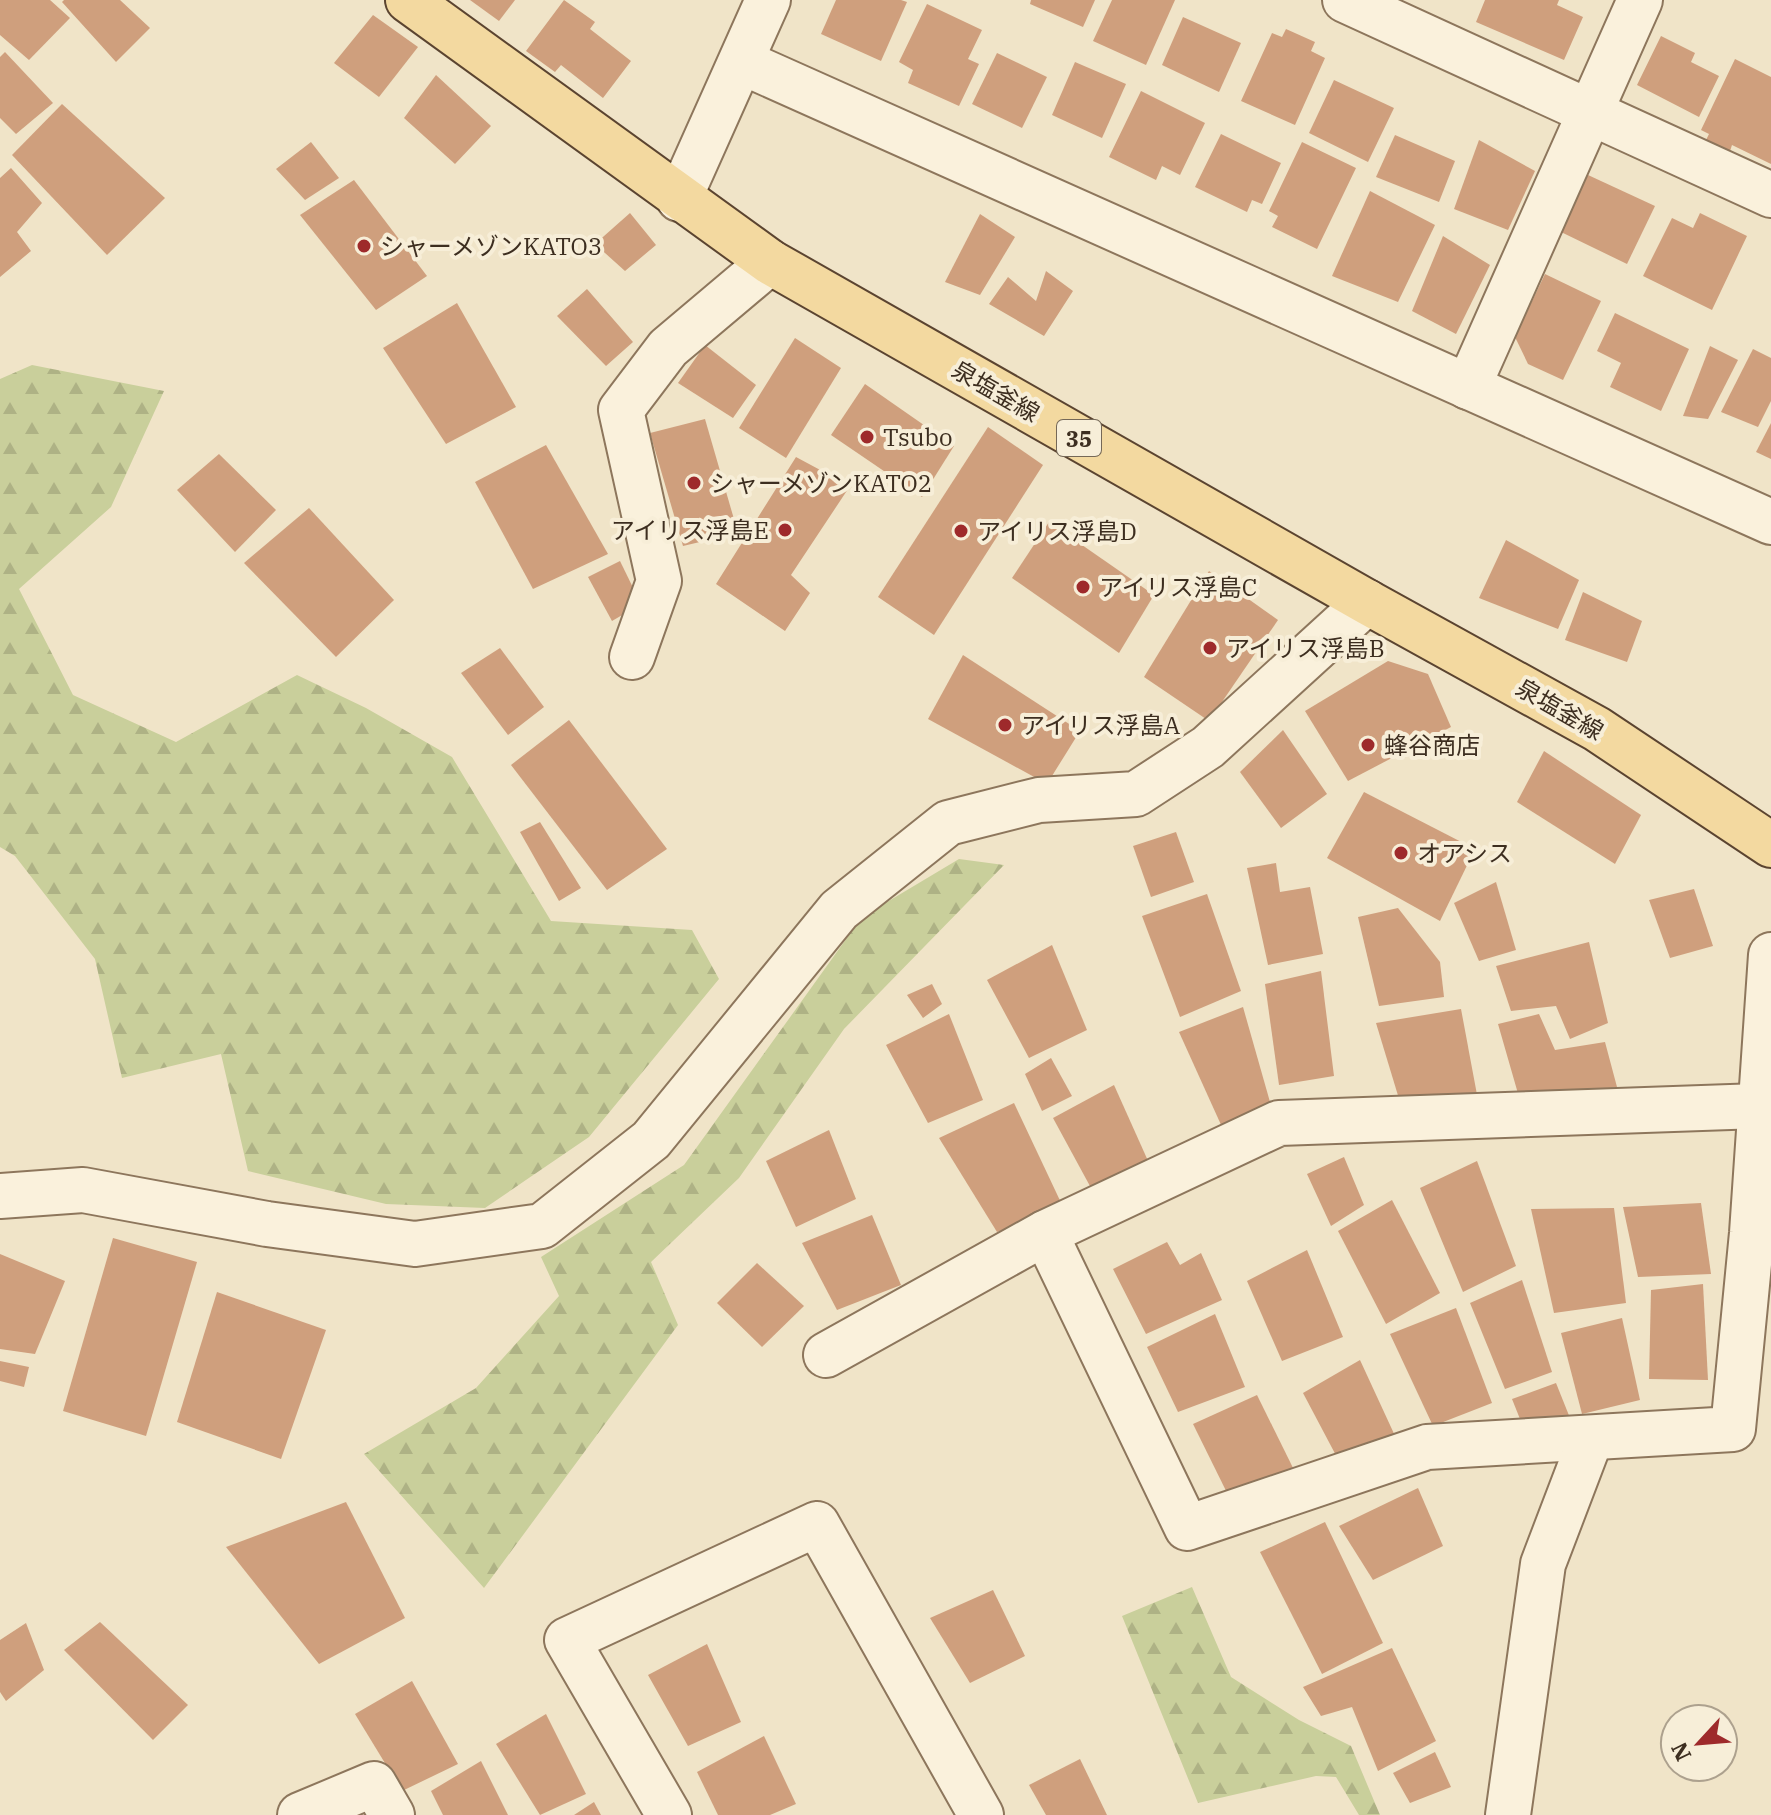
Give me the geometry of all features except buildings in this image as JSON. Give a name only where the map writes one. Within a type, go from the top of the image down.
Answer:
[{"type":"main road","name":"泉塩釜線","points":[[408,0],[770,262],[1367,602],[1597,729],[1771,845]]},
{"type":"street","points":[[679,199],[768,0]]},
{"type":"street","points":[[1345,0],[1771,195]]},
{"type":"street","points":[[1468,387],[1640,0]]},
{"type":"street","points":[[742,62],[1771,522]]},
{"type":"street","points":[[632,657],[659,581],[621,410],[668,348],[770,262]]},
{"type":"street","points":[[0,1196],[83,1190],[267,1224],[415,1244],[542,1226],[651,1140],[839,910],[948,823],[1039,800],[1136,794],[1208,747],[1367,602]]},
{"type":"street","points":[[1045,1233],[1187,1528],[1427,1447],[1733,1429],[1752,1233],[1771,955]]},
{"type":"street","points":[[826,1355],[1045,1233],[1279,1123],[1759,1106]]},
{"type":"street","points":[[1508,1815],[1543,1564],[1591,1438]]},
{"type":"street","points":[[669,1815],[567,1640],[817,1524],[981,1815]]},
{"type":"street","points":[[300,1815],[374,1784],[392,1815]]},
{"type":"green space","points":[[32,365],[164,391],[111,507],[19,589],[73,695],[176,742],[297,675],[366,708],[452,757],[551,921],[692,930],[719,979],[589,1137],[485,1208],[386,1204],[248,1171],[221,1054],[122,1078],[95,959],[15,856],[0,847],[0,379]]},
{"type":"green space","points":[[959,859],[1004,865],[844,1029],[739,1178],[651,1262],[678,1325],[484,1588],[364,1454],[476,1388],[559,1296],[541,1257],[684,1165],[862,917]]},
{"type":"green space","points":[[1192,1587],[1231,1677],[1299,1720],[1351,1746],[1380,1815],[1359,1815],[1336,1777],[1316,1776],[1198,1803],[1122,1616]]},
{"type":"place","name":"シャーメゾンKATO3","points":[[364,246]]},
{"type":"place","name":"Tsubo","points":[[867,437]]},
{"type":"place","name":"シャーメゾンKATO2","points":[[694,483]]},
{"type":"place","name":"アイリス浮島E","points":[[785,530]]},
{"type":"place","name":"アイリス浮島D","points":[[961,531]]},
{"type":"place","name":"アイリス浮島C","points":[[1083,587]]},
{"type":"place","name":"アイリス浮島B","points":[[1210,648]]},
{"type":"place","name":"アイリス浮島A","points":[[1005,725]]},
{"type":"place","name":"蜂谷商店","points":[[1368,745]]},
{"type":"place","name":"オアシス","points":[[1401,853]]}]
